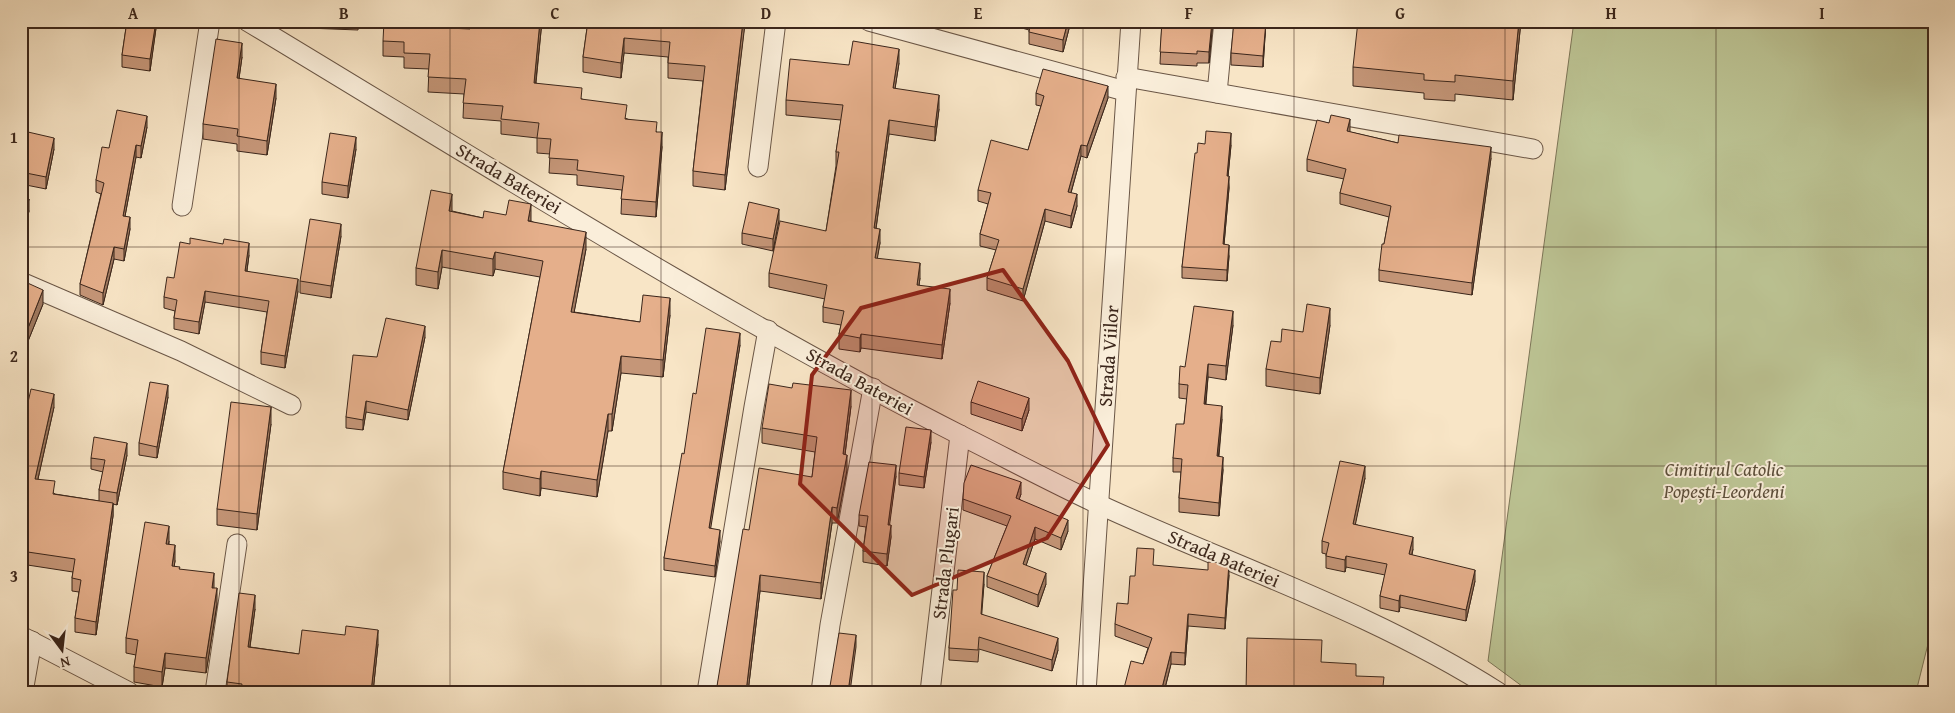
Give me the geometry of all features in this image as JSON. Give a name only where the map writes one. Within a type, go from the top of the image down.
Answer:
[{"type":"street","points":[[182,206],[210,21]]},
{"type":"street","name":"Strada Bateriei","points":[[247,21],[622,246],[768,330],[960,435],[1098,504],[1361,616],[1423,647],[1498,692]]},
{"type":"street","points":[[758,167],[776,21]]},
{"type":"street","points":[[869,21],[1126,84],[1217,92],[1533,150]]},
{"type":"street","name":"Strada Viilor","points":[[1086,692],[1131,21]]},
{"type":"street","points":[[1217,92],[1224,21]]},
{"type":"street","points":[[21,282],[181,351],[291,405]]},
{"type":"street","points":[[707,692],[768,330]]},
{"type":"street","points":[[821,692],[830,625],[873,388]]},
{"type":"street","name":"Strada Plugari","points":[[930,692],[960,435]]},
{"type":"street","points":[[215,692],[237,544]]},
{"type":"street","points":[[23,692],[26,639],[128,692]]},
{"type":"highlighted area","points":[[1003,270],[1068,361],[1108,445],[1047,538],[912,595],[800,484],[812,375],[861,308]]},
{"type":"green space","name":"Cimitirul Catolic Popești-Leordeni","points":[[1574,21],[1934,21],[1934,620],[1916,692],[1530,692],[1488,661]]},
{"type":"building","points":[[127,21],[156,21],[150,59],[122,55]]},
{"type":"building","points":[[384,21],[425,21],[425,27],[470,29],[471,21],[540,21],[534,83],[582,88],[581,99],[627,105],[625,119],[657,122],[656,132],[662,132],[656,202],[621,199],[624,176],[577,170],[578,160],[549,158],[551,139],[537,138],[539,123],[501,119],[503,106],[463,103],[466,79],[428,77],[430,54],[404,53],[404,42],[383,41]]},
{"type":"building","points":[[588,21],[743,21],[725,175],[693,171],[705,66],[668,63],[670,42],[624,38],[621,63],[583,57]]},
{"type":"building","points":[[1031,21],[1068,21],[1063,40],[1029,32]]},
{"type":"building","points":[[1162,21],[1212,21],[1209,52],[1197,51],[1197,54],[1160,52]]},
{"type":"building","points":[[1234,21],[1266,21],[1263,56],[1231,53]]},
{"type":"building","points":[[1358,21],[1519,21],[1513,81],[1455,75],[1455,82],[1424,80],[1424,74],[1353,67]]},
{"type":"building","points":[[216,39],[242,43],[237,78],[276,84],[267,141],[237,136],[238,129],[203,124]]},
{"type":"building","points":[[853,41],[899,49],[893,88],[939,95],[935,127],[889,120],[874,228],[880,229],[875,258],[920,263],[917,285],[950,289],[942,345],[861,334],[860,338],[839,334],[844,311],[823,307],[827,285],[769,273],[780,221],[826,231],[839,152],[836,152],[843,105],[786,100],[790,59],[849,65]]},
{"type":"building","points":[[1043,69],[1108,86],[1087,146],[1081,145],[1068,192],[1077,194],[1071,216],[1045,209],[1023,289],[987,278],[999,240],[980,234],[991,193],[978,190],[991,140],[1028,150],[1044,96],[1036,93]]},
{"type":"building","points":[[117,110],[147,116],[141,146],[136,145],[123,216],[130,217],[124,249],[114,247],[103,293],[80,284],[104,183],[96,180],[102,147],[109,148]]},
{"type":"building","points":[[1331,115],[1350,119],[1347,131],[1398,143],[1399,135],[1491,147],[1472,283],[1379,270],[1382,244],[1384,244],[1391,206],[1340,193],[1346,169],[1307,159],[1317,120],[1329,123]]},
{"type":"building","points":[[1206,131],[1231,133],[1223,244],[1229,245],[1227,270],[1182,267],[1195,153],[1197,153],[1198,143],[1205,144]]},
{"type":"building","points":[[28,132],[54,138],[46,177],[21,172]]},
{"type":"building","points":[[330,133],[356,137],[348,186],[322,182]]},
{"type":"building","points":[[431,190],[452,194],[449,211],[483,218],[484,211],[506,215],[509,200],[531,204],[528,221],[586,232],[571,312],[640,322],[643,295],[670,298],[663,360],[621,356],[612,414],[608,414],[597,480],[541,471],[540,479],[503,472],[543,261],[495,252],[493,259],[442,250],[438,272],[416,268]]},
{"type":"building","points":[[21,197],[29,199],[23,224],[21,223]]},
{"type":"building","points":[[749,202],[779,209],[773,239],[742,233]]},
{"type":"building","points":[[310,219],[341,224],[331,286],[300,281]]},
{"type":"building","points":[[190,238],[223,244],[224,239],[249,243],[245,271],[298,279],[285,356],[261,352],[269,301],[205,291],[199,322],[174,318],[177,300],[164,297],[167,277],[174,278],[180,242],[190,244]]},
{"type":"building","points":[[21,280],[43,290],[26,333],[21,331]]},
{"type":"building","points":[[1307,304],[1330,308],[1320,378],[1266,369],[1271,341],[1281,342],[1282,329],[1303,332]]},
{"type":"building","points":[[1194,306],[1233,311],[1226,366],[1208,364],[1204,404],[1222,406],[1217,456],[1223,457],[1219,503],[1179,498],[1182,459],[1173,458],[1176,424],[1184,424],[1188,385],[1179,384],[1180,366],[1185,367]]},
{"type":"building","points":[[386,318],[425,326],[408,410],[366,401],[363,420],[346,417],[353,355],[377,357]]},
{"type":"building","points":[[706,328],[740,333],[709,528],[720,530],[715,566],[664,558],[682,453],[684,454],[693,393],[696,394]]},
{"type":"building","points":[[978,381],[1029,398],[1022,419],[971,402]]},
{"type":"building","points":[[150,382],[168,385],[157,447],[139,443]]},
{"type":"building","points":[[793,383],[851,390],[843,454],[847,455],[837,508],[832,507],[821,583],[760,575],[746,692],[716,692],[743,529],[749,530],[759,468],[812,477],[817,437],[762,428],[769,384],[792,388]]},
{"type":"building","points":[[31,389],[54,394],[35,479],[55,481],[53,494],[113,503],[96,622],[75,618],[81,580],[72,578],[75,559],[21,551],[21,419],[24,420]]},
{"type":"building","points":[[231,402],[271,407],[257,514],[217,509]]},
{"type":"building","points":[[906,427],[931,430],[924,477],[899,473]]},
{"type":"building","points":[[94,437],[127,443],[117,493],[99,490],[105,460],[91,458]]},
{"type":"building","points":[[1340,461],[1365,466],[1353,524],[1413,537],[1409,554],[1475,570],[1466,610],[1400,595],[1399,601],[1380,596],[1387,564],[1346,556],[1345,560],[1326,556],[1329,543],[1322,541]]},
{"type":"building","points":[[869,462],[896,465],[888,525],[891,525],[887,554],[863,551],[868,516],[859,515]]},
{"type":"building","points":[[971,465],[1021,482],[1016,498],[1068,520],[1061,538],[1035,527],[1023,564],[1046,573],[1038,595],[987,576],[1011,516],[963,499],[964,483]]},
{"type":"building","points":[[145,522],[169,526],[166,544],[175,545],[172,566],[180,567],[179,569],[214,573],[212,588],[217,588],[206,658],[165,653],[162,672],[134,667],[138,640],[126,638]]},
{"type":"building","points":[[1137,548],[1154,549],[1153,565],[1208,570],[1208,562],[1229,563],[1225,618],[1188,614],[1185,653],[1171,652],[1161,692],[1123,692],[1131,661],[1143,664],[1152,638],[1115,624],[1117,603],[1128,604],[1130,576],[1135,576]]},
{"type":"building","points":[[958,570],[984,572],[981,614],[1058,638],[1052,660],[979,637],[978,650],[949,648],[953,590],[957,590]]},
{"type":"building","points":[[239,593],[255,595],[248,647],[299,654],[302,630],[345,635],[346,626],[378,630],[371,692],[326,689],[326,692],[241,692],[242,684],[227,682]]},
{"type":"building","points":[[839,633],[856,635],[848,692],[829,692]]},
{"type":"building","points":[[1247,638],[1322,640],[1321,662],[1356,664],[1356,676],[1384,677],[1383,686],[1423,687],[1423,692],[1246,692]]}]
